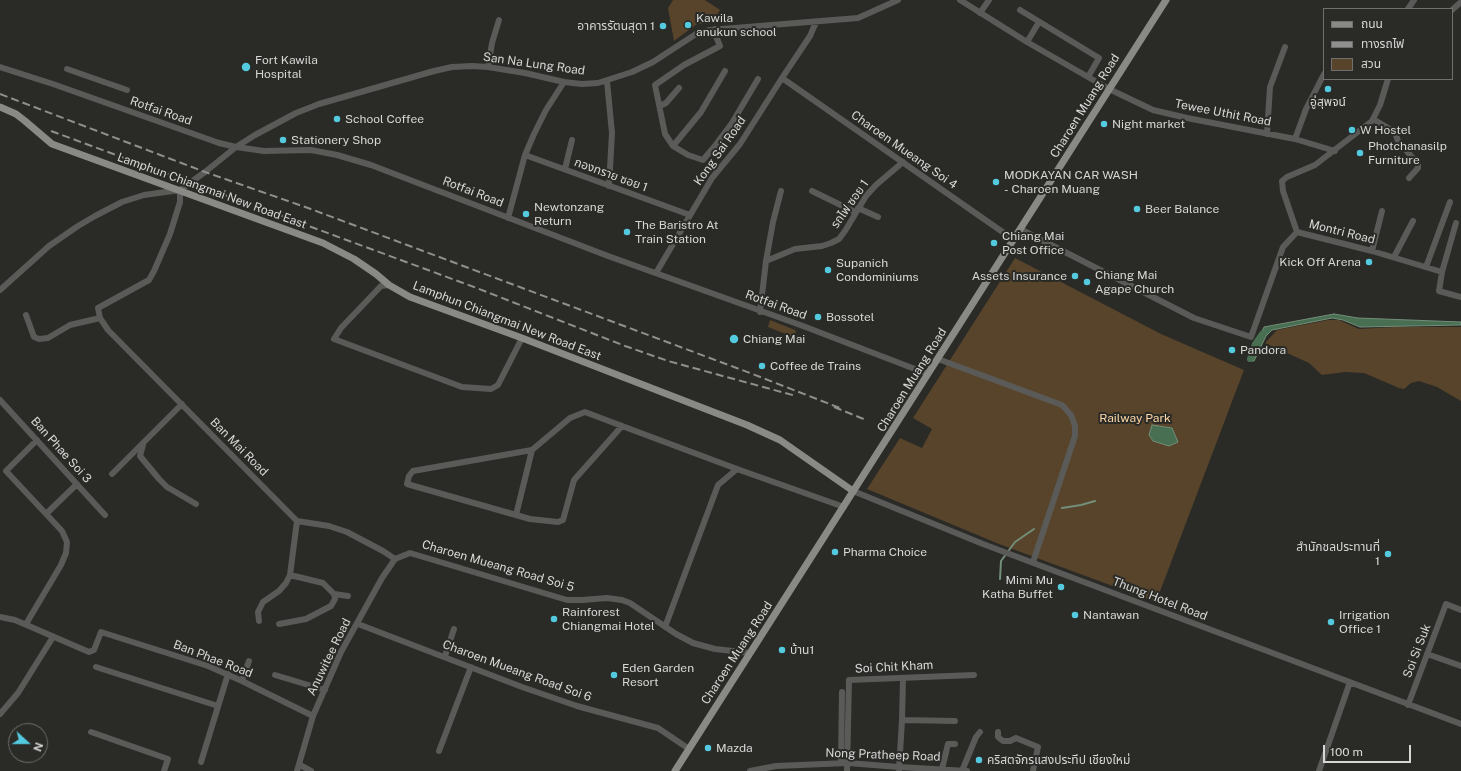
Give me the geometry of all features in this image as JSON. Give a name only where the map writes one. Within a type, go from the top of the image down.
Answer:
[{"type":"main road","name":"Charoen Muang Road","points":[[675,771],[1166,0]]},
{"type":"main road","name":"Lamphun Chiangmai New Road East","points":[[0,107],[21,117],[52,144],[323,243],[354,259],[399,292],[422,302],[522,338],[747,425],[780,440],[854,491]]},
{"type":"main road","points":[[844,505],[846,497],[843,483],[850,483],[862,479]]},
{"type":"street","name":"San Na Lung Road","points":[[180,190],[236,147],[296,113],[319,104],[434,71],[472,66],[488,67],[525,73],[564,82],[582,84],[607,82],[652,62],[696,34],[715,29],[858,18],[898,0]]},
{"type":"street","name":"Tewee Uthit Road","points":[[960,0],[1027,42],[1109,89],[1153,110],[1295,139],[1335,151]]},
{"type":"street","points":[[980,13],[989,0]]},
{"type":"street","points":[[1453,9],[1461,2]]},
{"type":"street","points":[[1020,10],[1099,58],[1088,77]]},
{"type":"street","points":[[488,67],[492,42],[499,20]]},
{"type":"street","name":"Kong Sai Road","points":[[656,273],[712,178],[740,144],[810,36],[816,22]]},
{"type":"street","points":[[1027,42],[1039,22]]},
{"type":"street","points":[[715,29],[715,34],[720,46],[684,65],[654,85],[660,106],[665,134],[673,146],[688,155],[703,160],[732,123],[758,79]]},
{"type":"street","points":[[1267,134],[1270,87],[1285,47]]},
{"type":"street","name":"Rotfai Road","points":[[0,67],[53,84],[196,135],[236,147],[264,151],[311,150],[337,155],[370,165],[608,256],[928,374]]},
{"type":"street","points":[[67,69],[126,90]]},
{"type":"street","points":[[673,146],[701,112],[725,71]]},
{"type":"street","points":[[1295,139],[1306,109],[1323,76]]},
{"type":"street","name":"Charoen Mueang Soi 4","points":[[782,78],[1014,240]]},
{"type":"street","name":"Montri Road","points":[[1388,80],[1380,105],[1373,119],[1335,151],[1315,165],[1286,177],[1282,181],[1283,191],[1297,232],[1394,257],[1442,272]]},
{"type":"street","points":[[508,218],[525,155],[546,110],[564,82]]},
{"type":"street","points":[[607,82],[612,134],[609,186]]},
{"type":"street","points":[[660,106],[666,103],[679,88]]},
{"type":"street","points":[[1373,119],[1395,132],[1398,141],[1418,164],[1418,168],[1409,178]]},
{"type":"street","points":[[565,169],[572,140]]},
{"type":"street","name":"กองทราย ซอย 1","points":[[525,155],[690,216]]},
{"type":"street","name":"รถไฟ ซอย 1","points":[[766,261],[794,249],[831,243],[839,239],[866,196],[876,185],[903,162]]},
{"type":"street","points":[[0,290],[49,246],[95,216],[122,202],[144,195],[180,190]]},
{"type":"street","name":"Ban Mai Road","points":[[180,190],[180,202],[170,234],[154,272],[149,280],[98,308],[100,318],[108,330],[297,521]]},
{"type":"street","points":[[760,312],[766,261],[773,222],[781,191]]},
{"type":"street","points":[[812,191],[878,217]]},
{"type":"street","points":[[1426,267],[1450,202]]},
{"type":"street","points":[[1372,251],[1382,211]]},
{"type":"street","points":[[1394,257],[1413,221]]},
{"type":"street","points":[[1456,223],[1442,272],[1439,291],[1461,297]]},
{"type":"street","points":[[1020,229],[1194,318],[1251,337],[1283,247],[1297,232]]},
{"type":"street","points":[[388,285],[380,286],[341,328],[334,339],[462,387],[491,389],[498,385],[522,338]]},
{"type":"street","points":[[26,314],[34,337],[39,339],[48,338],[70,325],[100,318]]},
{"type":"street","points":[[938,359],[1062,405],[1071,415],[1075,426],[1075,436],[1033,562]]},
{"type":"street","name":"Ban Phae Soi 3","points":[[0,400],[105,515]]},
{"type":"street","points":[[112,474],[182,404]]},
{"type":"street","points":[[622,426],[574,480],[563,520],[558,522],[530,519],[407,484],[409,476],[413,471],[532,450],[570,418],[579,413],[585,412],[736,469],[844,505]]},
{"type":"street","points":[[26,624],[61,565],[66,553],[67,542],[62,531],[6,471],[37,440]]},
{"type":"street","points":[[143,444],[140,456],[159,479],[167,487],[196,504]]},
{"type":"street","points":[[516,515],[532,450]]},
{"type":"street","points":[[665,627],[718,485],[736,469]]},
{"type":"street","points":[[47,514],[77,484]]},
{"type":"street","name":"Thung Hotel Road","points":[[854,491],[1013,555],[1461,724]]},
{"type":"street","points":[[259,621],[258,612],[263,602],[279,591],[286,583],[290,575],[297,521],[329,526],[347,532],[383,551],[394,559]]},
{"type":"street","name":"Charoen Mueang Road Soi 5","points":[[394,559],[410,553],[567,600],[607,598],[622,600],[630,603],[684,639],[703,646],[750,653]]},
{"type":"street","name":"Anuwitee Road","points":[[298,768],[313,716],[341,652],[394,559]]},
{"type":"street","points":[[279,624],[306,619],[331,606],[335,600],[334,594],[323,583],[290,575]]},
{"type":"street","points":[[334,594],[348,596]]},
{"type":"street","name":"Soi Si Suk","points":[[1408,705],[1446,604],[1461,610]]},
{"type":"street","points":[[0,617],[26,624],[53,637],[18,692],[0,714]]},
{"type":"street","name":"Charoen Mueang Road Soi 6","points":[[358,624],[445,656],[510,683],[577,706],[658,728],[689,748]]},
{"type":"street","points":[[445,656],[454,630]]},
{"type":"street","name":"Ban Phae Road","points":[[53,637],[89,652],[94,650],[101,632],[208,666],[228,674],[313,716]]},
{"type":"street","points":[[1427,654],[1461,666]]},
{"type":"street","points":[[242,681],[249,660]]},
{"type":"street","points":[[96,667],[218,706]]},
{"type":"street","points":[[439,751],[471,667]]},
{"type":"street","points":[[201,762],[228,674]]},
{"type":"street","points":[[275,675],[325,690]]},
{"type":"street","name":"Soi Chit Kham","points":[[845,763],[850,680],[974,675]]},
{"type":"street","points":[[899,769],[903,678]]},
{"type":"street","points":[[1319,771],[1350,682]]},
{"type":"street","points":[[842,692],[845,763],[847,771]]},
{"type":"street","points":[[902,720],[955,721]]},
{"type":"street","points":[[91,732],[168,759],[164,771]]},
{"type":"street","points":[[964,771],[976,737],[980,732]]},
{"type":"street","points":[[998,732],[998,737],[1003,741],[1010,741],[1016,738],[1038,747],[1034,771]]},
{"type":"street","points":[[942,769],[948,744],[955,744]]},
{"type":"street","name":"Nong Pratheep Road","points":[[750,771],[776,766],[799,768],[845,763],[899,769],[942,769],[964,771]]},
{"type":"street","points":[[298,768],[311,771]]},
{"type":"green space","points":[[673,0],[705,0],[720,10],[715,18],[706,20],[706,24],[697,24],[674,41],[668,8]]},
{"type":"green space","name":"Railway Park","points":[[1015,258],[1161,334],[1244,370],[1156,602],[999,544],[867,489],[900,438],[922,448],[932,429],[913,418]]},
{"type":"green space","points":[[770,320],[795,330],[795,336],[793,337],[768,327]]},
{"type":"green space","points":[[1328,320],[1339,320],[1359,329],[1394,327],[1461,327],[1461,401],[1437,387],[1419,381],[1411,383],[1404,389],[1364,373],[1345,372],[1322,375],[1309,363],[1265,343],[1277,330]]},
{"type":"shaded area","points":[[1334,314],[1358,318],[1461,322],[1461,325],[1360,327],[1343,320],[1332,318],[1272,330],[1266,336],[1254,361],[1248,361],[1264,327]]},
{"type":"shaded area","points":[[1152,425],[1172,428],[1178,442],[1169,446],[1153,441],[1149,435]]},
{"type":"waterway","points":[[1250,359],[1255,344],[1262,334]]},
{"type":"waterway","points":[[1062,508],[1095,501]]},
{"type":"waterway","points":[[1000,579],[1001,561],[1015,542],[1034,529]]},
{"type":"railway","points":[[0,94],[205,172],[308,208],[840,408]]},
{"type":"railway","points":[[51,131],[474,287],[625,346],[668,361],[796,396]]},
{"type":"railway","points":[[834,407],[866,420]]},
{"type":"place","name":"Kawila anukun school","points":[[688,25]]},
{"type":"place","name":"อาคารรัตนสุดา 1","points":[[663,26]]},
{"type":"place","name":"Fort Kawila Hospital","points":[[246,67]]},
{"type":"place","name":"อู่สุพจน์","points":[[1328,89]]},
{"type":"place","name":"School Coffee","points":[[337,119]]},
{"type":"place","name":"Night market","points":[[1104,124]]},
{"type":"place","name":"W Hostel","points":[[1352,130]]},
{"type":"place","name":"Stationery Shop","points":[[283,140]]},
{"type":"place","name":"Photchanasilp Furniture","points":[[1360,153]]},
{"type":"place","name":"MODKAYAN CAR WASH - Charoen Muang","points":[[996,182]]},
{"type":"place","name":"Beer Balance","points":[[1137,209]]},
{"type":"place","name":"Newtonzang Return","points":[[526,214]]},
{"type":"place","name":"The Baristro At Train Station","points":[[627,232]]},
{"type":"place","name":"Chiang Mai Post Office","points":[[994,243]]},
{"type":"place","name":"Kick Off Arena","points":[[1369,262]]},
{"type":"place","name":"Supanich Condominiums","points":[[828,270]]},
{"type":"place","name":"Assets Insurance","points":[[1075,276]]},
{"type":"place","name":"Chiang Mai Agape Church","points":[[1087,282]]},
{"type":"place","name":"Bossotel","points":[[818,317]]},
{"type":"place","name":"Chiang Mai","points":[[734,339]]},
{"type":"place","name":"Pandora","points":[[1232,350]]},
{"type":"place","name":"Coffee de Trains","points":[[762,366]]},
{"type":"place","name":"Pharma Choice","points":[[835,552]]},
{"type":"place","name":"สำนักชลประทานที่ 1","points":[[1388,554]]},
{"type":"place","name":"Mimi Mu Katha Buffet","points":[[1061,587]]},
{"type":"place","name":"Nantawan","points":[[1075,615]]},
{"type":"place","name":"Rainforest Chiangmai Hotel","points":[[554,619]]},
{"type":"place","name":"Irrigation Office 1","points":[[1331,622]]},
{"type":"place","name":"บ้าน1","points":[[782,650]]},
{"type":"place","name":"Eden Garden Resort","points":[[614,675]]},
{"type":"place","name":"Mazda","points":[[708,748]]},
{"type":"place","name":"คริสตจักรแสงประทีป เชียงใหม่","points":[[979,760]]}]
